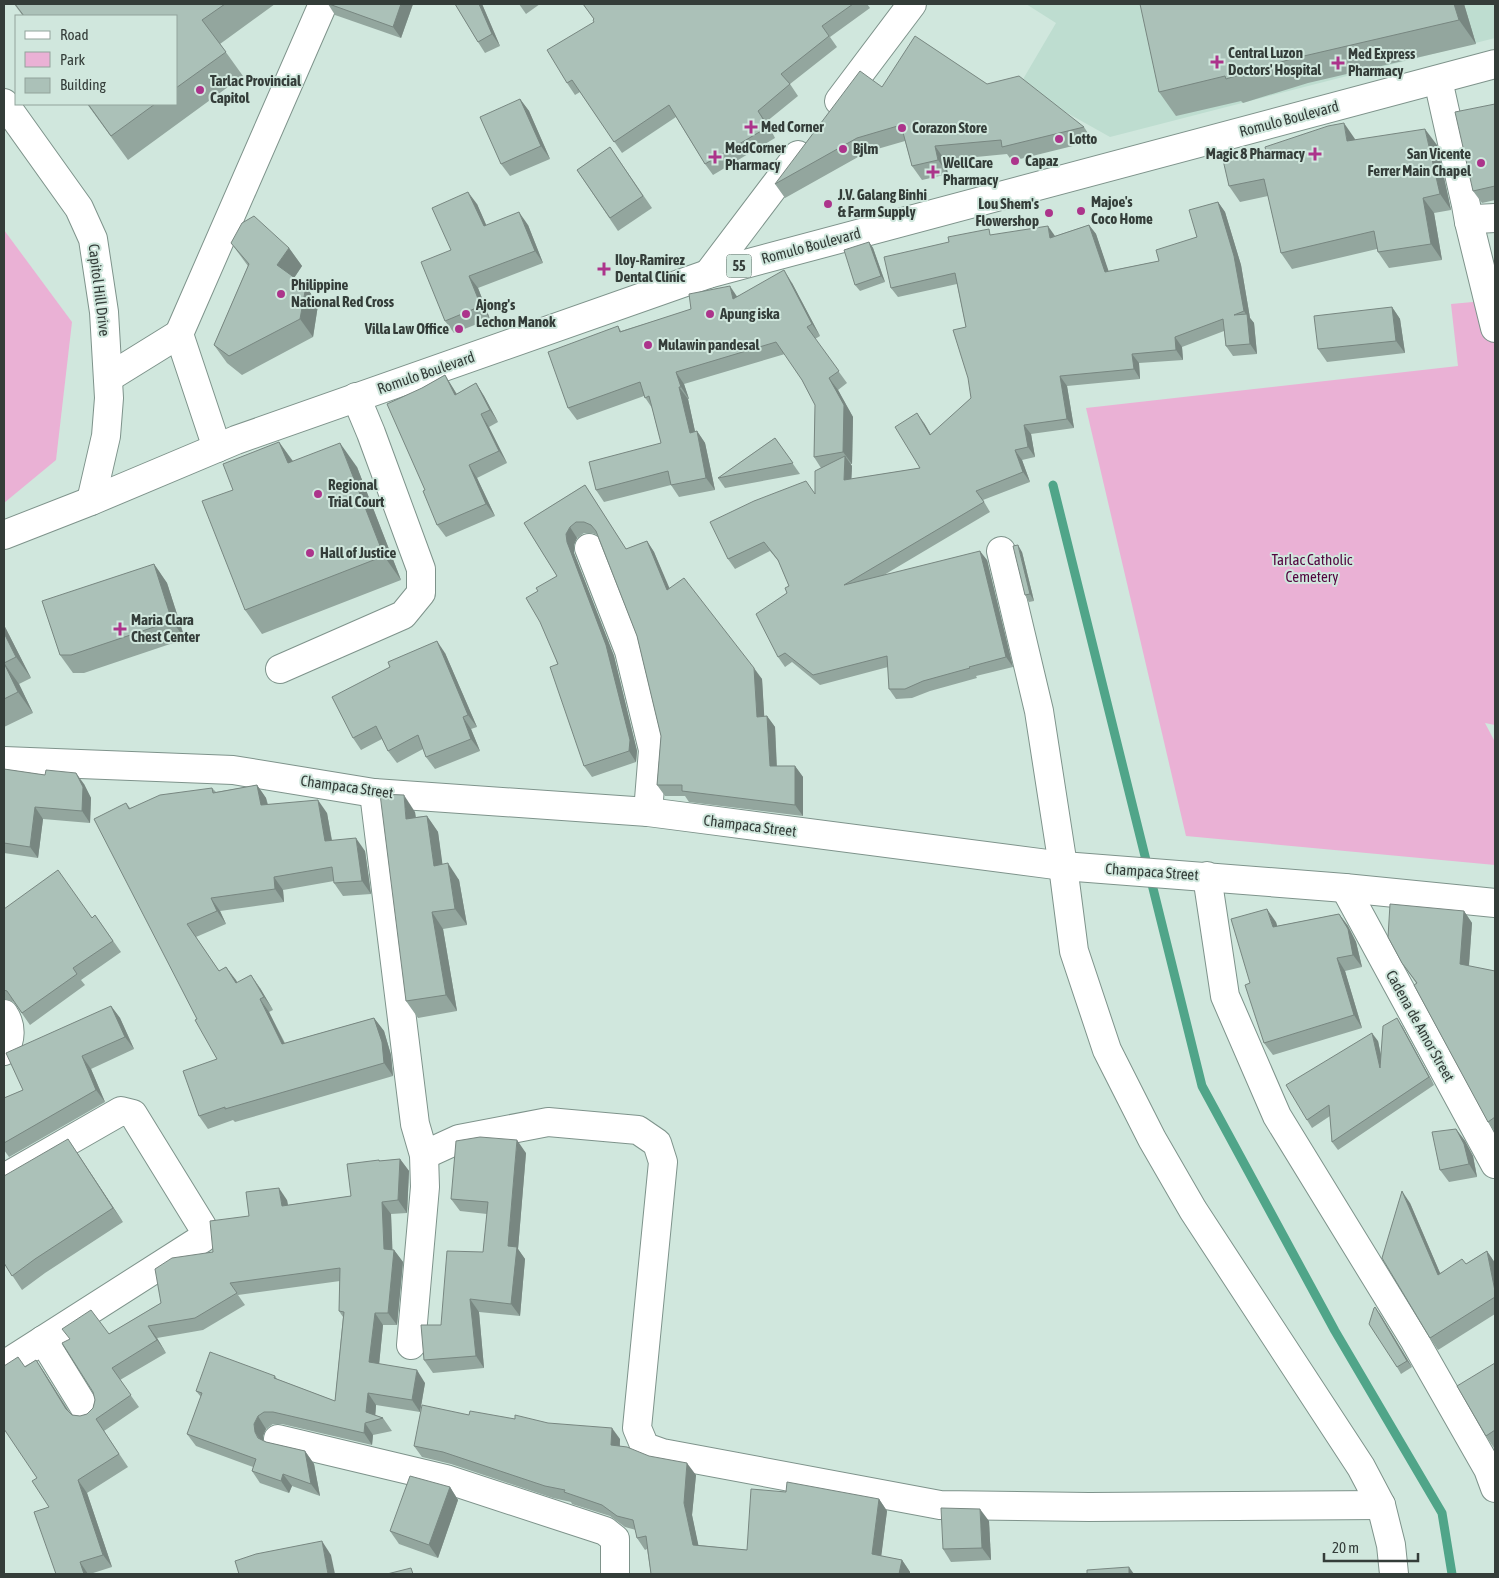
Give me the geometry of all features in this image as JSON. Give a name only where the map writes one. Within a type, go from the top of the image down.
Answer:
[{"type":"main road","points":[[108,378],[179,334],[323,4]]},
{"type":"main road","points":[[708,274],[818,128],[905,7]]},
{"type":"main road","name":"Romulo Boulevard","points":[[4,536],[217,448],[708,274],[1495,64]]},
{"type":"main road","points":[[1438,80],[1466,205],[1468,222],[1495,328]]},
{"type":"main road","name":"Capitol Hill Drive","points":[[4,103],[79,208],[93,239],[104,312],[110,398],[106,436],[91,501]]},
{"type":"main road","points":[[1468,222],[1476,219],[1495,218]]},
{"type":"main road","points":[[179,334],[217,448]]},
{"type":"main road","points":[[280,669],[402,614],[421,593],[421,569],[371,433],[356,398]]},
{"type":"main road","points":[[588,548],[629,651],[653,750],[648,812]]},
{"type":"main road","points":[[1001,551],[1039,711],[1070,866],[1074,951],[1107,1050],[1152,1139],[1193,1210],[1361,1467],[1381,1505],[1391,1545],[1394,1574]]},
{"type":"main road","name":"Champaca Street","points":[[4,761],[233,770],[374,793],[648,812],[1070,866],[1345,888],[1495,903]]},
{"type":"main road","points":[[374,793],[415,1124],[424,1155],[425,1187],[411,1345]]},
{"type":"main road","points":[[1200,876],[1225,996],[1277,1116],[1415,1341],[1488,1469],[1495,1488]]},
{"type":"main road","name":"Cadena de Amor Street","points":[[1345,888],[1495,1164]]},
{"type":"main road","points":[[4,1051],[10,1042],[6,1018]]},
{"type":"main road","points":[[4,1178],[121,1110],[133,1114],[202,1226],[202,1238],[4,1365]]},
{"type":"main road","points":[[424,1155],[459,1139],[548,1122],[638,1130],[657,1143],[664,1162],[637,1428],[645,1447],[662,1453],[940,1505],[1089,1507],[1381,1505]]},
{"type":"main road","points":[[43,1340],[88,1413]]},
{"type":"main road","points":[[278,1439],[446,1479],[605,1531],[615,1539],[614,1574]]},
{"type":"shaded area","name":"Central Luzon Doctors' Hospital","points":[[1026,4],[1495,4],[1495,38],[1110,137],[1019,86],[1056,23]]},
{"type":"green space","points":[[4,230],[72,322],[56,460],[4,503]]},
{"type":"green space","name":"Tarlac Catholic Cemetery","points":[[1495,300],[1495,725],[1485,723],[1495,742],[1495,865],[1186,836],[1086,408],[1458,366],[1451,304]]},
{"type":"building","points":[[15,4],[225,4],[202,20],[226,52],[178,87],[178,15],[23,15]]},
{"type":"building","points":[[329,4],[401,4],[393,27]]},
{"type":"building","points":[[455,4],[479,4],[492,34],[478,42]]},
{"type":"building","points":[[583,4],[853,4],[822,26],[829,36],[781,74],[790,84],[758,111],[768,127],[705,164],[669,105],[614,142],[572,80],[567,83],[547,50],[594,22],[594,19]]},
{"type":"building","points":[[1140,4],[1454,4],[1459,20],[1291,59],[1226,79],[1225,76],[1159,92]]},
{"type":"building","points":[[915,36],[987,84],[1019,76],[1084,127],[1002,147],[1001,140],[935,146],[938,160],[912,166],[901,125],[857,138],[775,184],[860,71],[882,87]]},
{"type":"building","points":[[520,99],[541,146],[501,164],[480,117]]},
{"type":"building","name":"San Vicente Ferrer Main Chapel","points":[[1495,104],[1495,186],[1473,191],[1455,112]]},
{"type":"building","points":[[89,105],[154,105],[111,136]]},
{"type":"building","points":[[1344,123],[1347,141],[1425,129],[1440,194],[1423,198],[1431,244],[1378,252],[1374,231],[1281,253],[1264,179],[1229,186],[1223,160],[1266,151],[1265,147],[1328,126]]},
{"type":"building","points":[[610,147],[643,196],[610,218],[577,170]]},
{"type":"building","points":[[468,192],[484,226],[519,212],[535,251],[469,276],[481,306],[445,321],[421,262],[451,250],[432,208]]},
{"type":"building","points":[[1218,202],[1234,256],[1244,311],[1234,315],[1247,314],[1250,344],[1226,346],[1223,319],[1175,337],[1176,350],[1132,354],[1134,369],[1060,376],[1067,419],[1024,425],[1028,447],[1015,450],[1023,472],[976,491],[984,502],[844,585],[980,551],[1006,657],[923,681],[905,689],[889,689],[887,656],[813,675],[785,653],[778,657],[756,614],[787,593],[785,588],[789,586],[778,560],[764,542],[728,559],[710,522],[754,501],[806,481],[815,494],[815,471],[845,456],[844,480],[920,468],[895,427],[917,413],[930,435],[971,398],[968,378],[953,330],[966,327],[955,273],[891,288],[884,257],[949,242],[948,237],[989,229],[990,235],[1048,226],[1050,238],[1089,225],[1105,272],[1159,261],[1156,250],[1197,237],[1189,210]]},
{"type":"building","name":"Philippine National Red Cross","points":[[254,216],[289,248],[277,265],[306,286],[300,319],[229,356],[214,345],[249,264],[231,243],[242,223]]},
{"type":"building","points":[[869,242],[881,276],[855,285],[844,250]]},
{"type":"building","points":[[784,270],[812,324],[807,327],[839,371],[829,378],[844,405],[843,452],[814,457],[815,405],[802,380],[776,342],[676,372],[681,387],[679,387],[690,433],[697,431],[706,478],[671,485],[668,471],[596,490],[589,462],[661,443],[649,396],[645,398],[640,382],[568,408],[548,352],[618,326],[620,332],[691,309],[689,294],[730,286],[733,299]]},
{"type":"building","points":[[1392,307],[1396,341],[1318,349],[1314,316]]},
{"type":"building","points":[[445,375],[455,395],[476,383],[490,410],[481,414],[499,451],[469,465],[486,504],[437,525],[423,491],[425,490],[387,404]]},
{"type":"building","points":[[775,438],[793,463],[718,478]]},
{"type":"building","name":"Hall of Justice","points":[[279,442],[288,463],[340,443],[384,556],[245,610],[202,501],[233,490],[223,464]]},
{"type":"building","points":[[585,485],[626,549],[647,541],[667,590],[684,578],[754,668],[757,717],[767,716],[770,766],[795,766],[795,805],[682,791],[682,785],[657,785],[661,736],[637,636],[596,531],[591,525],[584,522],[576,522],[566,534],[567,542],[606,645],[630,740],[629,751],[584,766],[550,667],[558,664],[540,622],[526,598],[538,591],[536,588],[557,576],[524,523]]},
{"type":"building","points":[[1018,545],[1030,594],[1025,595],[1013,546]]},
{"type":"building","points":[[154,564],[172,621],[71,655],[60,655],[42,601]]},
{"type":"building","points":[[4,633],[16,657],[4,663]]},
{"type":"building","points":[[437,641],[468,715],[463,717],[471,739],[426,757],[418,735],[388,751],[376,726],[353,738],[332,697],[390,667],[388,662]]},
{"type":"building","points":[[4,663],[18,692],[4,699]]},
{"type":"building","points":[[4,769],[45,775],[46,770],[76,773],[83,787],[82,811],[35,807],[30,847],[4,843]]},
{"type":"building","points":[[257,785],[261,805],[318,800],[325,841],[356,838],[362,881],[334,883],[332,867],[274,877],[275,889],[211,898],[217,911],[187,924],[219,971],[226,967],[236,983],[251,975],[264,997],[260,999],[282,1044],[374,1018],[382,1042],[384,1063],[199,1116],[183,1071],[217,1059],[195,1020],[197,1019],[94,819],[126,803],[129,809],[160,795],[212,788],[213,793]]},
{"type":"building","points":[[380,794],[404,795],[406,819],[427,816],[434,866],[448,863],[455,909],[432,912],[446,995],[406,1001]]},
{"type":"building","points":[[58,870],[92,918],[95,915],[113,941],[73,968],[77,974],[22,1013],[7,991],[4,990],[4,909]]},
{"type":"building","points":[[1390,904],[1464,911],[1460,964],[1495,971],[1495,1117],[1488,1122],[1414,985],[1417,983],[1402,963],[1388,937]]},
{"type":"building","points":[[1267,909],[1273,927],[1339,914],[1348,929],[1353,955],[1337,958],[1354,1015],[1264,1043],[1245,985],[1250,983],[1231,919]]},
{"type":"building","points":[[111,1006],[125,1037],[82,1056],[96,1090],[4,1143],[4,1098],[23,1090],[6,1053]]},
{"type":"building","points":[[1397,1018],[1429,1077],[1332,1142],[1329,1105],[1307,1120],[1286,1085],[1372,1033],[1380,1068],[1383,1026]]},
{"type":"building","points":[[1456,1129],[1464,1144],[1469,1164],[1440,1170],[1432,1132]]},
{"type":"building","points":[[480,1137],[517,1140],[508,1246],[517,1247],[511,1304],[470,1299],[476,1356],[424,1360],[421,1325],[441,1325],[447,1251],[483,1252],[488,1202],[451,1199],[456,1141]]},
{"type":"building","points":[[68,1139],[113,1208],[12,1276],[4,1263],[4,1176]]},
{"type":"building","points":[[400,1159],[398,1200],[382,1202],[384,1249],[394,1250],[388,1313],[375,1313],[369,1362],[417,1370],[412,1400],[368,1393],[366,1412],[383,1418],[365,1423],[364,1433],[273,1412],[264,1412],[258,1416],[254,1424],[258,1438],[266,1442],[305,1451],[311,1484],[283,1474],[281,1481],[252,1471],[256,1459],[187,1434],[202,1393],[196,1391],[210,1352],[335,1401],[344,1312],[339,1311],[340,1268],[230,1283],[237,1293],[195,1318],[148,1326],[157,1340],[112,1368],[131,1395],[96,1419],[119,1454],[78,1480],[103,1555],[80,1562],[84,1574],[56,1574],[34,1512],[49,1507],[32,1481],[37,1478],[4,1429],[4,1366],[18,1357],[25,1367],[36,1360],[66,1409],[72,1415],[80,1416],[87,1414],[93,1408],[95,1400],[93,1392],[62,1343],[70,1339],[62,1329],[91,1310],[109,1334],[161,1303],[155,1269],[172,1258],[213,1252],[210,1221],[249,1216],[246,1192],[279,1188],[282,1206],[351,1196],[347,1164]]},
{"type":"building","points":[[1402,1191],[1438,1275],[1462,1259],[1466,1264],[1487,1251],[1495,1291],[1495,1297],[1430,1338],[1382,1258]]},
{"type":"building","points":[[1375,1307],[1407,1361],[1397,1367],[1369,1324]]},
{"type":"building","points":[[1495,1363],[1495,1430],[1486,1436],[1457,1386]]},
{"type":"building","points":[[422,1405],[469,1415],[470,1411],[515,1419],[515,1415],[548,1423],[612,1428],[611,1445],[627,1447],[649,1456],[687,1463],[684,1503],[693,1545],[747,1550],[751,1489],[786,1492],[787,1482],[879,1499],[872,1554],[902,1560],[899,1574],[651,1574],[646,1536],[637,1538],[633,1520],[617,1516],[602,1505],[564,1492],[565,1490],[545,1486],[443,1452],[414,1446]]},
{"type":"building","points":[[410,1476],[450,1487],[429,1545],[390,1531]]},
{"type":"building","points":[[941,1508],[980,1509],[982,1548],[943,1549]]},
{"type":"building","points":[[322,1541],[328,1574],[239,1574],[235,1561],[256,1554]]},
{"type":"building","points":[[1129,1567],[1129,1574],[1087,1574],[1087,1570]]},
{"type":"building","points":[[411,1568],[413,1574],[387,1574]]},
{"type":"waterway","points":[[1053,485],[1202,1086],[1335,1331],[1442,1513],[1452,1574]]},
{"type":"place","name":"Central Luzon Doctors' Hospital","points":[[1217,62]]},
{"type":"place","name":"Med Express Pharmacy","points":[[1338,63]]},
{"type":"place","name":"Tarlac Provincial Capitol","points":[[200,90]]},
{"type":"place","name":"Med Corner","points":[[751,127]]},
{"type":"place","name":"Corazon Store","points":[[902,128]]},
{"type":"place","name":"Lotto","points":[[1059,139]]},
{"type":"place","name":"Bjlm","points":[[843,149]]},
{"type":"place","name":"Magic 8 Pharmacy","points":[[1315,154]]},
{"type":"place","name":"MedCorner Pharmacy","points":[[715,157]]},
{"type":"place","name":"Capaz","points":[[1015,161]]},
{"type":"place","name":"San Vicente Ferrer Main Chapel","points":[[1481,163]]},
{"type":"place","name":"WellCare Pharmacy","points":[[933,172]]},
{"type":"place","name":"J.V. Galang Binhi & Farm Supply","points":[[828,204]]},
{"type":"place","name":"Majoe's Coco Home","points":[[1081,211]]},
{"type":"place","name":"Lou Shem's Flowershop","points":[[1049,213]]},
{"type":"place","name":"Iloy-Ramirez Dental Clinic","points":[[604,269]]},
{"type":"place","name":"Philippine National Red Cross","points":[[281,294]]},
{"type":"place","name":"Ajong's Lechon Manok","points":[[466,314]]},
{"type":"place","name":"Apung iska","points":[[710,314]]},
{"type":"place","name":"Villa Law Office","points":[[459,329]]},
{"type":"place","name":"Mulawin pandesal","points":[[648,345]]},
{"type":"place","name":"Regional Trial Court","points":[[318,494]]},
{"type":"place","name":"Hall of Justice","points":[[310,553]]},
{"type":"place","name":"Maria Clara Chest Center","points":[[120,629]]}]
